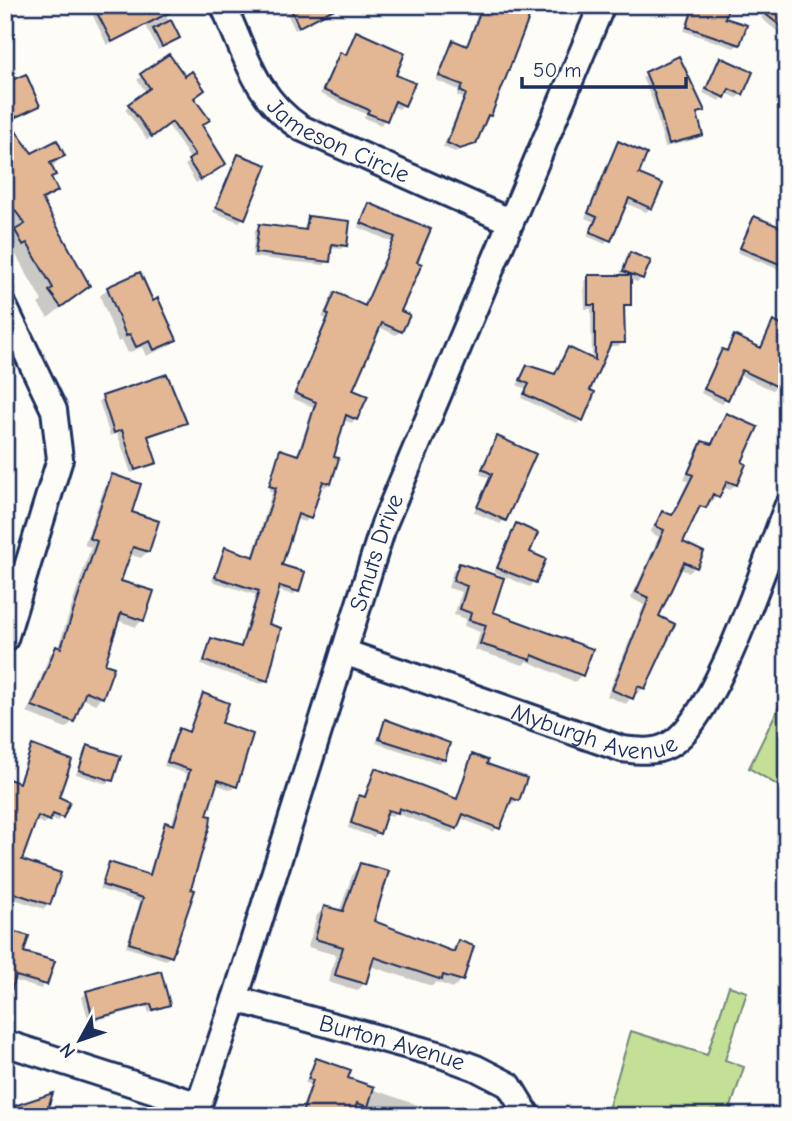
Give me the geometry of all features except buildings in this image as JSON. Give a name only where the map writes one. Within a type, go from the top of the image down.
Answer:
[{"type":"street","name":"Jameson Circle","points":[[223,5],[262,90],[283,116],[300,128],[509,221]]},
{"type":"street","name":"Smuts Drive","points":[[197,1110],[235,999],[384,524],[602,5]]},
{"type":"street","points":[[5,308],[54,410],[60,459],[5,639]]},
{"type":"street","name":"Myburgh Avenue","points":[[344,652],[622,749],[640,752],[661,748],[681,736],[708,695],[732,646],[787,506]]},
{"type":"street","name":"Burton Avenue","points":[[235,999],[441,1055],[476,1068],[509,1086],[528,1116]]},
{"type":"street","points":[[5,1043],[197,1110]]},
{"type":"green space","points":[[787,690],[787,791],[749,768]]},
{"type":"green space","points":[[729,986],[747,992],[725,1060],[744,1067],[728,1116],[606,1116],[631,1031],[707,1055]]}]
